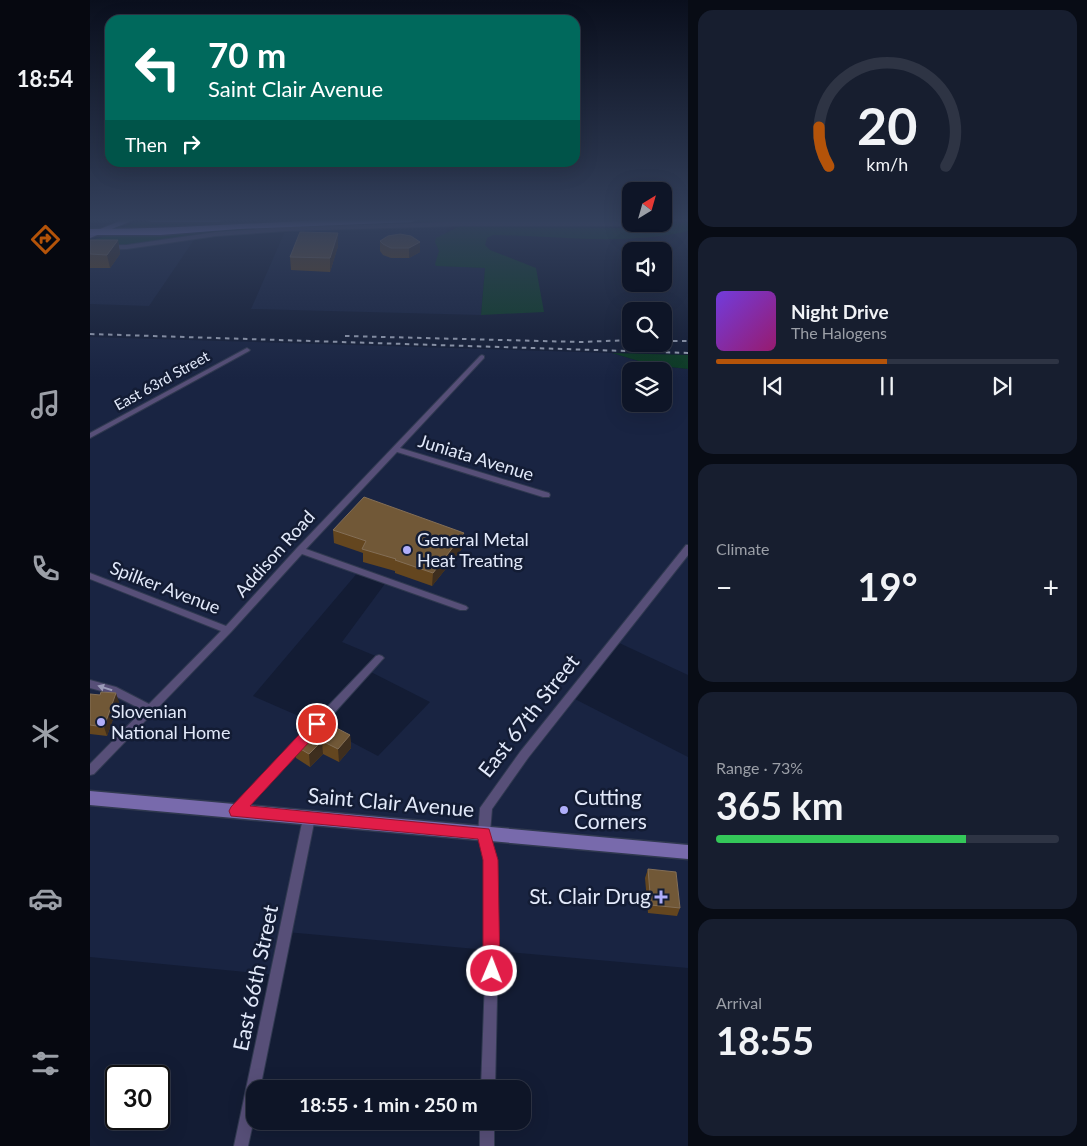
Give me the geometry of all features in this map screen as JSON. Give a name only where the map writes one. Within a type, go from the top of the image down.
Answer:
[{"type":"main road","name":"Saint Clair Avenue","points":[[90,798],[688,852]]},
{"type":"street","name":"East 63rd Street","points":[[90,436],[247,350]]},
{"type":"street","name":"Addison Road","points":[[90,771],[228,630],[300,550],[482,357]]},
{"type":"street","name":"Juniata Avenue","points":[[396,449],[546,495]]},
{"type":"street","name":"East 67th Street","points":[[488,1080],[492,933],[490,860],[484,834],[486,808],[524,755],[688,547]]},
{"type":"street","points":[[300,550],[463,608]]},
{"type":"street","name":"Spilker Avenue","points":[[90,576],[228,630]]},
{"type":"street","points":[[237,811],[379,658]]},
{"type":"street","points":[[90,684],[112,690],[151,710]]},
{"type":"street","name":"East 66th Street","points":[[241,1146],[309,818]]},
{"type":"street","points":[[487,1130],[487,1146]]},
{"type":"shaded area","points":[[90,272],[172,272],[149,306],[90,304]]},
{"type":"shaded area","points":[[267,272],[485,272],[481,315],[251,309]]},
{"type":"shaded area","points":[[90,337],[612,353],[642,362],[622,362],[622,412],[672,412],[672,367],[688,369],[688,675],[615,641],[571,697],[688,757],[688,968],[286,932],[277,975],[90,957]],"holes":[[[359,571],[387,581],[342,642],[378,657],[367,670],[430,702],[378,756],[317,724],[253,696]]]},
{"type":"green space","points":[[485,272],[537,272],[544,312],[481,315]]},
{"type":"green space","points":[[612,353],[688,355],[688,369],[672,367],[672,362],[642,362]]},
{"type":"building","name":"General Metal Heat Treating","points":[[364,497],[464,533],[433,573],[362,549],[366,541],[333,530]]},
{"type":"building","points":[[101,692],[116,693],[104,727],[90,725],[90,694],[100,695]]},
{"type":"building","points":[[319,719],[350,735],[338,749],[322,741],[309,754],[294,745]]},
{"type":"building","name":"St. Clair Drug","points":[[648,869],[676,872],[680,908],[651,905]]},
{"type":"railway","points":[[90,334],[688,353]]},
{"type":"railway","points":[[345,336],[581,342],[622,340]]},
{"type":"railway","points":[[672,341],[688,341]]},
{"type":"place","name":"General Metal Heat Treating","points":[[407,550]]},
{"type":"place","name":"Slovenian National Home","points":[[101,722]]},
{"type":"place","name":"Cutting Corners","points":[[564,810]]},
{"type":"place","name":"St. Clair Drug","points":[[661,897]]},
{"type":"route","points":[[317,724],[237,811],[484,834],[490,860],[492,971]]}]
